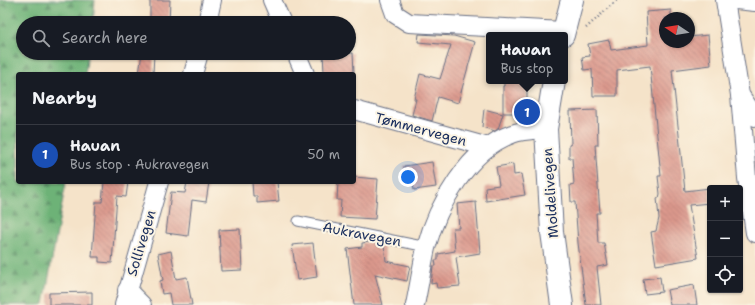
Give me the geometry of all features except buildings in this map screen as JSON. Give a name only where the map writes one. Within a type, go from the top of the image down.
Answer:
[{"type":"main road","points":[[570,32],[572,0]]},
{"type":"main road","name":"Moldelivegen","points":[[554,84],[546,129],[552,232],[562,305]]},
{"type":"street","points":[[209,16],[212,0]]},
{"type":"street","points":[[272,0],[279,16]]},
{"type":"street","points":[[390,0],[395,14],[409,23],[570,32]]},
{"type":"street","points":[[725,0],[740,96],[747,178],[755,233]]},
{"type":"street","points":[[736,0],[755,2]]},
{"type":"street","points":[[194,72],[197,60]]},
{"type":"street","points":[[299,60],[304,72]]},
{"type":"street","points":[[740,96],[755,117]]},
{"type":"street","name":"Tømmervegen","points":[[356,111],[488,147]]},
{"type":"street","points":[[415,305],[427,247],[439,214],[462,172],[488,147],[512,133],[546,129]]},
{"type":"street","name":"Sollivegen","points":[[125,298],[158,184]]},
{"type":"street","points":[[125,298],[142,305]]},
{"type":"lane","name":"Aukravegen","points":[[298,221],[427,247]]},
{"type":"path","points":[[570,32],[616,0]]},
{"type":"green space","points":[[0,0],[95,0],[94,16],[16,16],[16,60],[87,60],[85,72],[16,72],[16,184],[66,184],[44,304],[1,305]]},
{"type":"place","name":"Hauan","points":[[527,112]]}]
